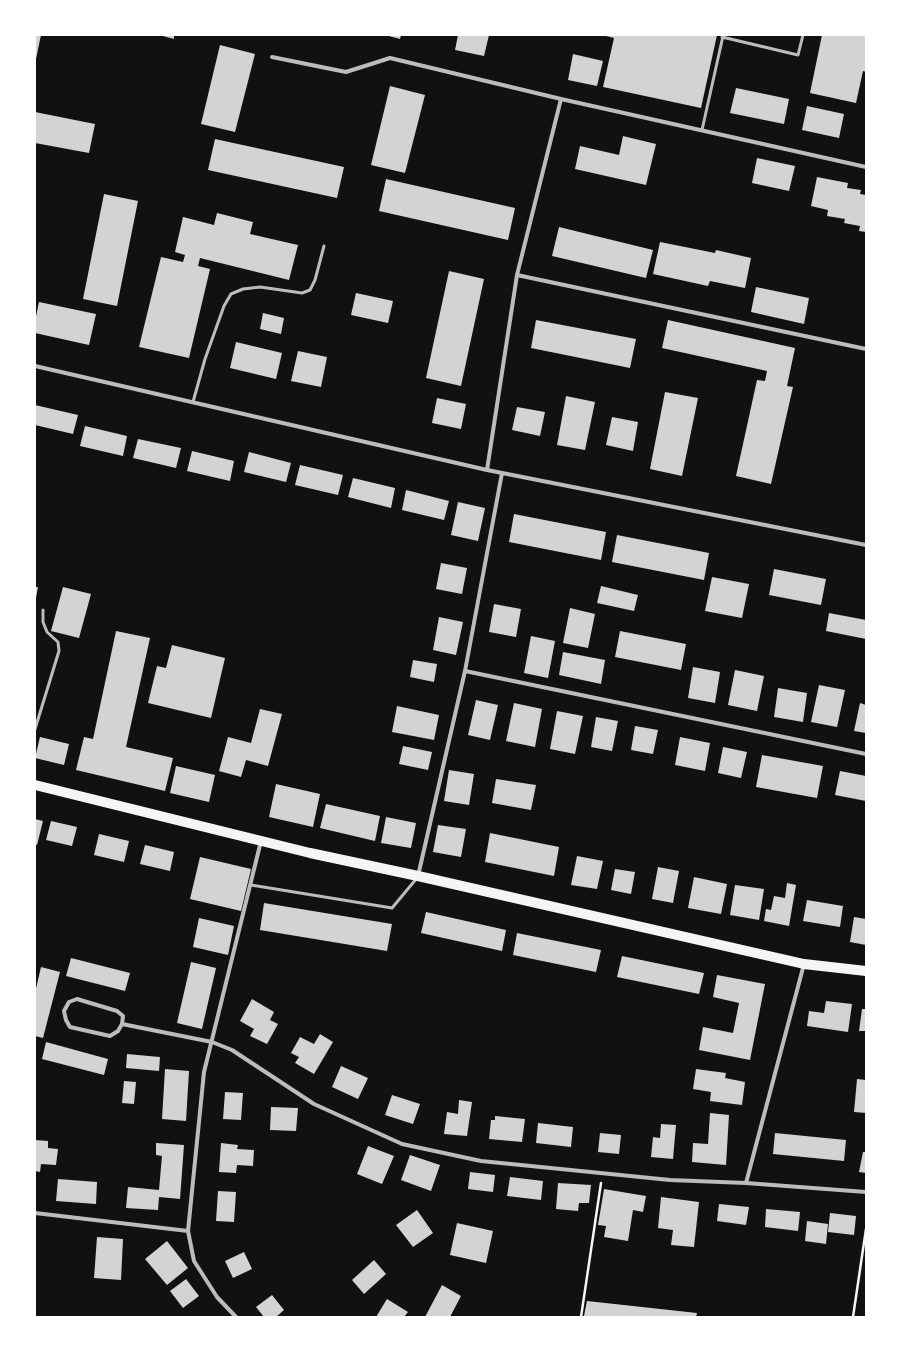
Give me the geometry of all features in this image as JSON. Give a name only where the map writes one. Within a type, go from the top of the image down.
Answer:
[{"type":"main road","points":[[35,785],[310,853],[418,876],[804,964],[866,971]]},
{"type":"street","points":[[272,57],[346,72],[390,58],[561,99],[866,167]]},
{"type":"street","points":[[487,470],[517,275],[561,99]]},
{"type":"street","points":[[517,275],[866,349]]},
{"type":"street","points":[[35,366],[487,470],[866,545]]},
{"type":"street","points":[[418,876],[465,671],[502,473]]},
{"type":"street","points":[[465,671],[866,754]]},
{"type":"street","points":[[236,1317],[217,1297],[194,1261],[188,1231],[204,1072],[262,840]]},
{"type":"street","points":[[746,1182],[804,964]]},
{"type":"street","points":[[77,1000],[118,1010],[123,1016],[122,1024],[118,1031],[110,1036],[70,1027],[66,1020],[64,1010],[69,1002],[77,1000]]},
{"type":"street","points":[[122,1024],[212,1042],[232,1050],[314,1104],[402,1144],[481,1161],[603,1174],[670,1180],[746,1182],[866,1192]]},
{"type":"street","points":[[35,1213],[188,1231]]},
{"type":"lane","points":[[702,130],[723,36],[798,55],[803,35]]},
{"type":"lane","points":[[193,402],[205,359],[224,306],[231,294],[244,289],[260,286],[302,294],[310,290],[315,280],[324,246]]},
{"type":"lane","points":[[35,729],[59,650],[58,642],[47,632],[43,622],[43,610]]},
{"type":"lane","points":[[251,885],[392,908],[418,876]]},
{"type":"path","points":[[582,1317],[603,1174]]},
{"type":"path","points":[[853,1317],[866,1229]]},
{"type":"building","points":[[35,35],[41,35],[36,59],[35,59]]},
{"type":"building","points":[[159,35],[174,35],[174,39]]},
{"type":"building","points":[[385,35],[401,35],[400,39]]},
{"type":"building","points":[[458,35],[489,35],[484,56],[455,50]]},
{"type":"building","points":[[602,35],[717,35],[701,108],[603,87],[614,38]]},
{"type":"building","points":[[822,35],[866,35],[866,72],[863,71],[856,103],[810,93]]},
{"type":"building","points":[[220,45],[255,54],[235,132],[201,124]]},
{"type":"building","points":[[573,54],[603,61],[597,86],[568,80]]},
{"type":"building","points":[[390,86],[425,95],[405,173],[371,165]]},
{"type":"building","points":[[736,88],[789,99],[784,124],[730,113]]},
{"type":"building","points":[[807,106],[844,114],[839,138],[802,130]]},
{"type":"building","points":[[35,112],[95,124],[89,153],[35,143]]},
{"type":"building","points":[[623,136],[656,144],[646,185],[575,169],[580,146],[619,155]]},
{"type":"building","points":[[215,139],[344,167],[337,198],[208,170]]},
{"type":"building","points":[[757,158],[795,166],[789,191],[752,183]]},
{"type":"building","points":[[817,177],[848,183],[847,188],[861,190],[860,194],[866,195],[866,232],[859,231],[860,226],[844,223],[845,219],[827,216],[828,210],[811,206]]},
{"type":"building","points":[[386,179],[515,208],[508,240],[379,211]]},
{"type":"building","points":[[104,194],[138,201],[117,306],[83,299]]},
{"type":"building","points":[[217,213],[253,222],[250,234],[298,245],[289,280],[200,258],[198,266],[210,269],[189,358],[139,347],[161,257],[183,262],[185,255],[175,252],[183,217],[214,225]]},
{"type":"building","points":[[559,227],[653,250],[646,278],[552,256]]},
{"type":"building","points":[[660,242],[715,253],[716,250],[751,258],[745,288],[710,281],[708,286],[653,274]]},
{"type":"building","points":[[449,271],[484,279],[461,386],[426,378]]},
{"type":"building","points":[[756,287],[809,298],[804,324],[751,312]]},
{"type":"building","points":[[356,293],[393,301],[388,323],[351,315]]},
{"type":"building","points":[[39,302],[96,314],[89,345],[35,333],[35,321]]},
{"type":"building","points":[[263,313],[284,318],[281,334],[260,329]]},
{"type":"building","points":[[536,320],[636,339],[630,368],[531,348]]},
{"type":"building","points":[[668,320],[795,348],[787,386],[793,387],[771,484],[736,476],[757,380],[765,381],[767,371],[662,348]]},
{"type":"building","points":[[236,342],[282,353],[276,379],[230,368]]},
{"type":"building","points":[[298,351],[327,357],[321,387],[291,381]]},
{"type":"building","points":[[665,392],[698,398],[682,476],[650,469]]},
{"type":"building","points":[[566,396],[595,402],[585,450],[557,445]]},
{"type":"building","points":[[437,398],[466,404],[461,429],[432,423]]},
{"type":"building","points":[[35,405],[78,415],[73,434],[35,425]]},
{"type":"building","points":[[517,407],[545,412],[540,436],[512,430]]},
{"type":"building","points":[[612,417],[638,422],[633,451],[606,445]]},
{"type":"building","points":[[85,426],[127,436],[123,456],[80,446]]},
{"type":"building","points":[[138,439],[181,448],[176,468],[133,458]]},
{"type":"building","points":[[192,451],[234,461],[230,481],[187,471]]},
{"type":"building","points":[[249,452],[291,463],[286,482],[244,472]]},
{"type":"building","points":[[300,465],[343,475],[338,495],[295,485]]},
{"type":"building","points":[[353,478],[395,488],[391,508],[348,497]]},
{"type":"building","points":[[406,490],[449,501],[444,520],[402,510]]},
{"type":"building","points":[[458,502],[485,508],[478,541],[451,535]]},
{"type":"building","points":[[514,514],[606,532],[601,560],[509,542]]},
{"type":"building","points":[[617,535],[709,553],[704,580],[612,562]]},
{"type":"building","points":[[441,563],[467,568],[462,594],[436,589]]},
{"type":"building","points":[[774,569],[826,579],[821,605],[769,595]]},
{"type":"building","points":[[712,577],[749,584],[742,618],[705,611]]},
{"type":"building","points":[[601,586],[638,595],[634,611],[597,603]]},
{"type":"building","points":[[35,587],[38,587],[36,598],[35,598]]},
{"type":"building","points":[[63,587],[91,594],[79,638],[51,631]]},
{"type":"building","points":[[494,604],[521,609],[516,637],[489,632]]},
{"type":"building","points":[[570,608],[595,614],[588,648],[563,643]]},
{"type":"building","points":[[829,613],[866,620],[866,639],[826,631]]},
{"type":"building","points":[[439,617],[463,622],[456,655],[433,650]]},
{"type":"building","points":[[116,631],[150,638],[126,747],[173,758],[165,791],[76,770],[84,737],[93,739]]},
{"type":"building","points":[[620,631],[686,644],[681,670],[615,657]]},
{"type":"building","points":[[531,636],[555,641],[548,678],[524,673]]},
{"type":"building","points":[[172,645],[225,658],[211,718],[148,703],[157,666],[166,668]]},
{"type":"building","points":[[563,652],[605,660],[601,684],[559,675]]},
{"type":"building","points":[[413,660],[437,664],[434,682],[410,677]]},
{"type":"building","points":[[693,667],[720,672],[715,703],[688,698]]},
{"type":"building","points":[[735,670],[764,676],[757,711],[728,705]]},
{"type":"building","points":[[819,685],[845,690],[837,727],[811,722]]},
{"type":"building","points":[[778,688],[807,693],[803,722],[774,717]]},
{"type":"building","points":[[476,700],[498,705],[490,740],[468,735]]},
{"type":"building","points":[[514,703],[542,709],[535,747],[506,741]]},
{"type":"building","points":[[860,703],[866,705],[866,733],[854,731]]},
{"type":"building","points":[[397,706],[439,715],[434,740],[392,732]]},
{"type":"building","points":[[260,709],[282,714],[268,766],[246,760],[241,777],[219,771],[228,737],[251,743]]},
{"type":"building","points":[[557,711],[583,716],[575,754],[550,749]]},
{"type":"building","points":[[596,717],[618,721],[612,751],[591,747]]},
{"type":"building","points":[[635,726],[658,730],[653,754],[631,750]]},
{"type":"building","points":[[40,737],[69,744],[64,765],[35,758]]},
{"type":"building","points":[[680,737],[710,743],[705,771],[675,765]]},
{"type":"building","points":[[403,746],[432,752],[428,770],[399,764]]},
{"type":"building","points":[[723,747],[747,752],[741,778],[718,773]]},
{"type":"building","points":[[762,755],[823,766],[817,798],[756,787]]},
{"type":"building","points":[[176,766],[215,775],[209,802],[170,793]]},
{"type":"building","points":[[449,770],[474,774],[469,805],[444,801]]},
{"type":"building","points":[[840,771],[866,776],[866,801],[835,795]]},
{"type":"building","points":[[496,779],[536,785],[531,810],[492,803]]},
{"type":"building","points":[[276,784],[320,794],[313,827],[269,817]]},
{"type":"building","points":[[326,804],[380,816],[375,841],[320,828]]},
{"type":"building","points":[[386,817],[416,823],[411,848],[381,843]]},
{"type":"building","points":[[35,819],[43,821],[37,845],[35,844]]},
{"type":"building","points":[[51,821],[77,827],[72,846],[46,840]]},
{"type":"building","points":[[438,825],[466,829],[461,857],[433,852]]},
{"type":"building","points":[[490,833],[559,847],[554,876],[485,862]]},
{"type":"building","points":[[99,834],[129,841],[124,862],[94,855]]},
{"type":"building","points":[[145,845],[174,852],[170,871],[140,864]]},
{"type":"building","points":[[577,856],[603,861],[597,889],[571,885]]},
{"type":"building","points":[[200,857],[251,869],[241,911],[190,899]]},
{"type":"building","points":[[658,867],[679,871],[673,903],[652,899]]},
{"type":"building","points":[[615,869],[635,872],[631,894],[611,890]]},
{"type":"building","points":[[694,877],[727,884],[721,914],[688,908]]},
{"type":"building","points":[[787,883],[796,885],[789,926],[764,921],[766,909],[771,910],[774,896],[785,898]]},
{"type":"building","points":[[735,885],[764,889],[759,920],[730,915]]},
{"type":"building","points":[[807,900],[843,906],[840,927],[803,921]]},
{"type":"building","points":[[264,903],[392,924],[387,951],[260,930]]},
{"type":"building","points":[[426,912],[506,930],[502,951],[421,933]]},
{"type":"building","points":[[854,917],[866,919],[866,945],[850,942]]},
{"type":"building","points":[[199,918],[234,926],[228,955],[193,947]]},
{"type":"building","points":[[517,933],[601,950],[596,972],[513,955]]},
{"type":"building","points":[[622,956],[704,973],[699,994],[617,977]]},
{"type":"building","points":[[71,958],[130,973],[125,991],[66,976]]},
{"type":"building","points":[[191,962],[216,968],[202,1029],[177,1023]]},
{"type":"building","points":[[41,967],[60,972],[43,1038],[35,1036],[35,993]]},
{"type":"building","points":[[717,975],[765,984],[750,1060],[699,1050],[703,1027],[733,1033],[739,1003],[713,997]]},
{"type":"building","points":[[252,999],[274,1012],[270,1020],[278,1024],[267,1044],[250,1036],[254,1029],[240,1021]]},
{"type":"building","points":[[826,1001],[852,1004],[848,1032],[807,1026],[809,1011],[824,1013]]},
{"type":"building","points":[[862,1009],[866,1009],[866,1031],[859,1031]]},
{"type":"building","points":[[320,1034],[333,1042],[314,1074],[295,1063],[299,1057],[291,1053],[300,1037],[314,1044]]},
{"type":"building","points":[[46,1042],[108,1059],[104,1075],[42,1059]]},
{"type":"building","points":[[127,1054],[160,1057],[159,1071],[126,1068]]},
{"type":"building","points":[[341,1066],[368,1078],[358,1099],[332,1087]]},
{"type":"building","points":[[165,1069],[189,1071],[186,1121],[162,1119]]},
{"type":"building","points":[[696,1069],[726,1073],[725,1078],[745,1082],[742,1105],[710,1101],[711,1092],[693,1089]]},
{"type":"building","points":[[857,1079],[866,1080],[866,1113],[854,1112]]},
{"type":"building","points":[[124,1081],[136,1082],[134,1104],[122,1103]]},
{"type":"building","points":[[225,1092],[243,1093],[241,1120],[223,1119]]},
{"type":"building","points":[[392,1095],[420,1104],[413,1124],[385,1115]]},
{"type":"building","points":[[459,1100],[472,1102],[467,1136],[444,1134],[447,1112],[458,1114]]},
{"type":"building","points":[[271,1107],[298,1108],[296,1131],[270,1130]]},
{"type":"building","points":[[710,1113],[729,1115],[726,1165],[692,1162],[693,1143],[708,1144]]},
{"type":"building","points":[[495,1116],[525,1119],[522,1142],[489,1139],[491,1120],[495,1120]]},
{"type":"building","points":[[538,1123],[573,1127],[571,1147],[536,1143]]},
{"type":"building","points":[[661,1124],[676,1125],[673,1159],[651,1157],[653,1137],[660,1138]]},
{"type":"building","points":[[600,1133],[621,1135],[619,1154],[598,1152]]},
{"type":"building","points":[[775,1133],[846,1140],[844,1161],[773,1154]]},
{"type":"building","points":[[35,1140],[48,1141],[48,1148],[58,1149],[56,1165],[41,1164],[40,1172],[35,1171]]},
{"type":"building","points":[[156,1143],[184,1145],[180,1199],[159,1197],[158,1210],[126,1208],[128,1187],[159,1190],[162,1156],[156,1155]]},
{"type":"building","points":[[221,1143],[238,1145],[237,1149],[254,1150],[253,1166],[237,1165],[236,1173],[219,1172]]},
{"type":"building","points":[[368,1146],[394,1156],[382,1184],[357,1174]]},
{"type":"building","points":[[863,1152],[866,1152],[866,1173],[859,1172]]},
{"type":"building","points":[[410,1155],[440,1165],[431,1191],[401,1180]]},
{"type":"building","points":[[470,1172],[495,1175],[493,1192],[468,1189]]},
{"type":"building","points":[[510,1177],[543,1181],[541,1200],[507,1196]]},
{"type":"building","points":[[58,1179],[97,1182],[96,1204],[56,1201]]},
{"type":"building","points":[[558,1183],[591,1185],[589,1203],[579,1203],[578,1211],[556,1209]]},
{"type":"building","points":[[604,1189],[646,1196],[643,1212],[633,1210],[628,1241],[604,1237],[606,1226],[598,1225]]},
{"type":"building","points":[[218,1191],[236,1192],[234,1222],[216,1221]]},
{"type":"building","points":[[661,1197],[699,1202],[694,1247],[671,1245],[673,1230],[658,1228]]},
{"type":"building","points":[[719,1204],[749,1207],[746,1225],[717,1221]]},
{"type":"building","points":[[766,1209],[800,1212],[798,1231],[765,1227]]},
{"type":"building","points":[[417,1210],[433,1233],[413,1247],[396,1225]]},
{"type":"building","points":[[830,1213],[856,1216],[854,1235],[828,1232]]},
{"type":"building","points":[[807,1221],[828,1224],[826,1244],[805,1241]]},
{"type":"building","points":[[457,1223],[493,1231],[486,1263],[450,1255]]},
{"type":"building","points":[[97,1237],[123,1239],[121,1280],[94,1278]]},
{"type":"building","points":[[167,1241],[188,1268],[167,1285],[145,1259]]},
{"type":"building","points":[[244,1252],[252,1269],[233,1278],[225,1261]]},
{"type":"building","points":[[374,1260],[386,1274],[364,1294],[352,1280]]},
{"type":"building","points":[[186,1279],[199,1296],[183,1308],[170,1291]]},
{"type":"building","points":[[442,1285],[461,1296],[450,1317],[425,1317]]},
{"type":"building","points":[[272,1295],[284,1310],[276,1317],[264,1317],[256,1307]]},
{"type":"building","points":[[387,1299],[408,1312],[404,1317],[376,1317]]},
{"type":"building","points":[[587,1301],[697,1313],[696,1317],[584,1316]]}]
